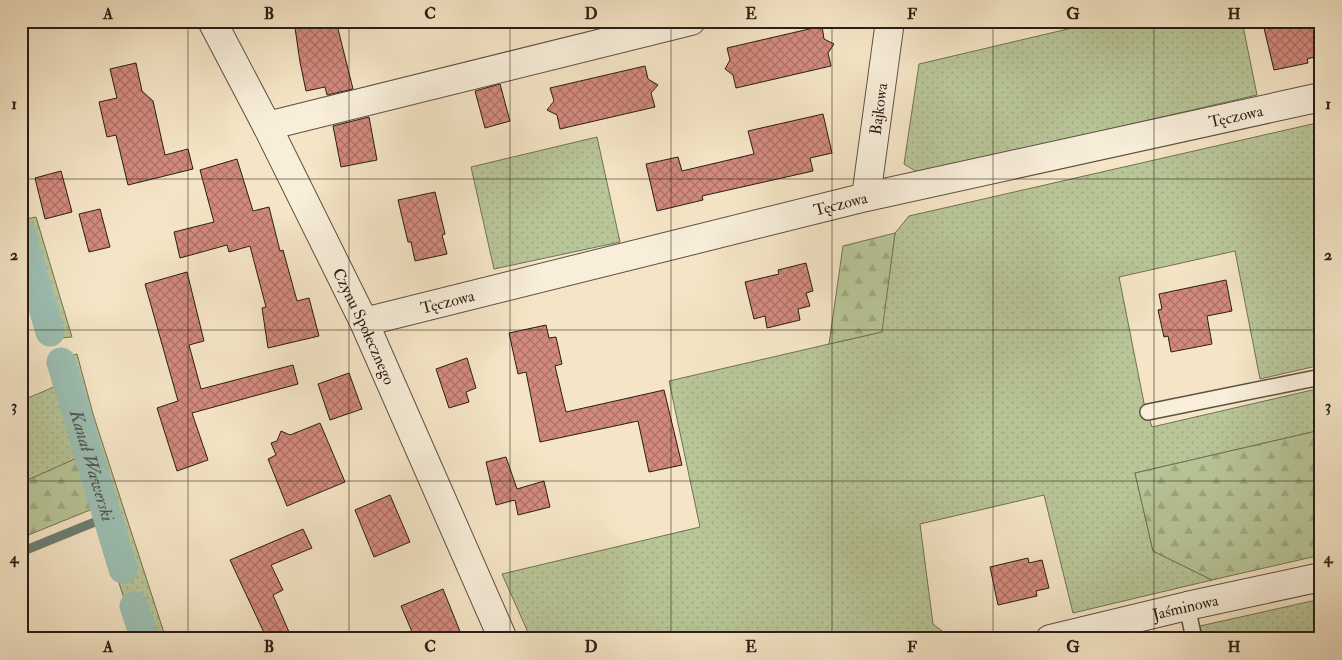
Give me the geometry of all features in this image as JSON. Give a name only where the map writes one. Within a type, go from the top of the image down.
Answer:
[{"type":"street","name":"Czynu Społecznego","points":[[212,21],[267,126],[364,322],[503,639]]},
{"type":"street","points":[[267,126],[691,21]]},
{"type":"street","name":"Bajkowa","points":[[866,197],[890,21]]},
{"type":"street","name":"Tęczowa","points":[[364,322],[866,197],[1321,97]]},
{"type":"street","name":"Jaśminowa","points":[[1050,639],[1187,606],[1321,577]]},
{"type":"lane","points":[[1148,412],[1321,377]]},
{"type":"lane","points":[[1187,606],[1194,639]]},
{"type":"green space","points":[[1102,21],[1242,21],[1257,95],[919,173],[904,164],[919,64]]},
{"type":"green space","points":[[1321,122],[1321,365],[1260,379],[1235,251],[1119,277],[1144,403],[1152,427],[1321,388],[1321,430],[1135,473],[1153,551],[1212,580],[1073,613],[1044,495],[920,524],[933,624],[952,639],[531,639],[502,574],[700,527],[669,381],[881,332],[895,233],[909,216]]},
{"type":"green space","points":[[597,137],[620,242],[494,269],[471,167]]},
{"type":"green space","points":[[36,217],[72,337],[50,339],[21,250],[21,220]]},
{"type":"green space","points":[[895,233],[882,332],[829,344],[843,246]]},
{"type":"green space","points":[[77,354],[93,414],[166,639],[137,639],[79,458],[21,483],[21,401],[56,386],[47,363]]},
{"type":"green space","points":[[1321,430],[1321,555],[1212,580],[1153,551],[1135,473]]},
{"type":"green space","points":[[79,457],[95,508],[21,538],[21,483]]},
{"type":"green space","points":[[1321,599],[1321,639],[1203,639],[1200,626]]},
{"type":"building","points":[[294,21],[336,21],[353,89],[327,95],[325,87],[306,91]]},
{"type":"building","points":[[1272,21],[1321,21],[1321,55],[1307,59],[1308,63],[1274,70],[1264,28],[1270,26]]},
{"type":"building","points":[[822,26],[824,39],[834,44],[828,53],[831,66],[736,88],[733,75],[725,69],[730,60],[727,48]]},
{"type":"building","points":[[136,63],[142,91],[153,101],[165,155],[188,149],[193,169],[128,185],[116,135],[107,137],[99,102],[117,98],[110,69]]},
{"type":"building","points":[[645,66],[648,79],[658,85],[651,93],[655,107],[560,129],[557,115],[547,110],[554,101],[550,88]]},
{"type":"building","points":[[500,84],[510,121],[485,128],[475,91]]},
{"type":"building","points":[[823,114],[832,153],[810,158],[813,171],[702,196],[703,200],[657,211],[646,164],[678,157],[682,171],[754,154],[748,131]]},
{"type":"building","points":[[369,117],[377,160],[341,167],[333,126]]},
{"type":"building","points":[[237,159],[253,211],[269,207],[280,251],[283,250],[297,301],[309,298],[319,336],[268,348],[262,308],[266,307],[250,246],[229,252],[227,245],[180,258],[174,232],[214,222],[200,170]]},
{"type":"building","points":[[61,171],[72,212],[45,219],[35,178]]},
{"type":"building","points":[[435,192],[445,234],[442,235],[447,254],[415,261],[411,242],[408,242],[398,200]]},
{"type":"building","points":[[100,209],[110,247],[89,252],[79,214]]},
{"type":"building","points":[[806,263],[813,291],[806,293],[810,306],[798,309],[800,320],[767,328],[765,316],[754,319],[745,282],[779,274],[778,270]]},
{"type":"building","points":[[187,272],[204,341],[189,345],[201,389],[293,365],[298,384],[192,413],[208,460],[177,471],[157,408],[178,401],[145,284]]},
{"type":"building","points":[[1226,280],[1232,311],[1207,316],[1212,344],[1171,352],[1168,336],[1164,337],[1158,310],[1162,309],[1159,294]]},
{"type":"building","points":[[546,325],[549,338],[556,337],[562,364],[555,366],[566,412],[664,390],[682,465],[649,472],[638,421],[540,442],[526,372],[518,374],[509,333]]},
{"type":"building","points":[[467,358],[476,388],[466,392],[469,402],[449,408],[436,369]]},
{"type":"building","points":[[349,373],[362,409],[330,420],[318,384]]},
{"type":"building","points":[[320,423],[345,482],[287,506],[268,459],[276,455],[271,443],[277,441],[281,431],[290,435]]},
{"type":"building","points":[[506,457],[517,489],[544,481],[550,507],[518,515],[515,500],[496,505],[486,462]]},
{"type":"building","points":[[390,495],[410,542],[374,557],[355,510]]},
{"type":"building","points":[[303,529],[312,548],[271,565],[283,590],[273,595],[292,639],[267,639],[230,560]]},
{"type":"building","points":[[1028,558],[1029,563],[1042,560],[1049,588],[1036,591],[1037,596],[998,605],[990,567]]},
{"type":"building","points":[[443,589],[463,639],[415,639],[401,606]]},
{"type":"waterway","name":"Kanał Wawerski","points":[[21,232],[50,332]]},
{"type":"waterway","name":"Kanał Wawerski","points":[[61,362],[123,569]]},
{"type":"waterway","points":[[21,552],[107,517]]},
{"type":"waterway","name":"Kanał Wawerski","points":[[134,606],[145,639]]}]
